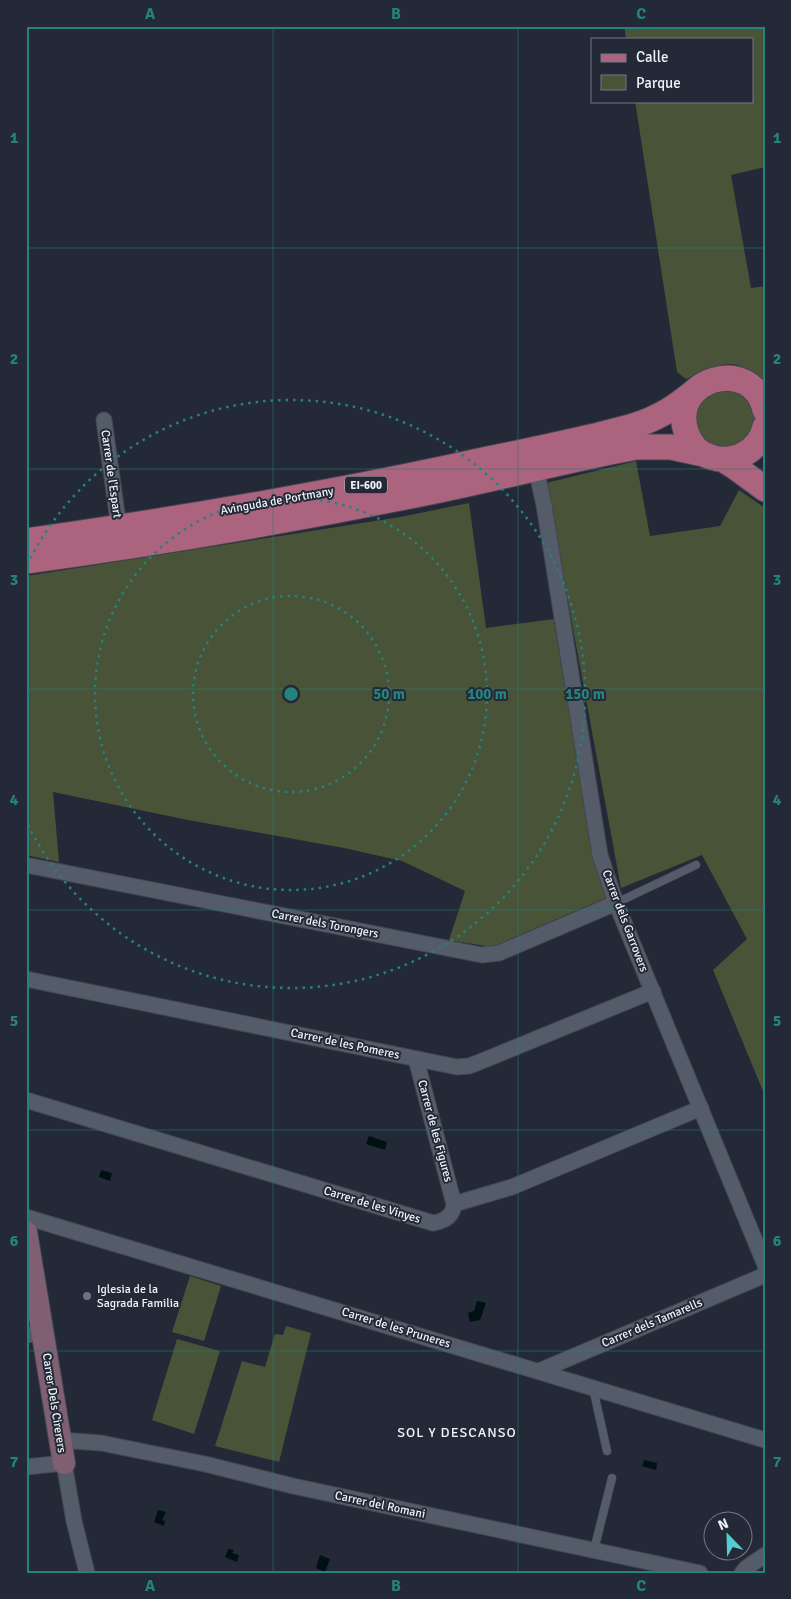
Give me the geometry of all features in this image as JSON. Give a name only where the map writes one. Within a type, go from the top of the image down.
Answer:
[{"type":"main road","name":"EI-600","points":[[765,410],[755,388],[728,378],[715,379],[704,384],[694,392],[685,408],[684,427],[689,439],[713,457],[735,467],[765,489]]},
{"type":"main road","name":"Avinguda de Portmany","points":[[26,542],[327,492],[445,469],[602,434],[659,416],[677,406],[694,392]]},
{"type":"main road","name":"EI-600","points":[[713,457],[739,457],[746,454],[764,435]]},
{"type":"main road","name":"Avinguda de Portmany","points":[[26,561],[327,513],[636,447],[671,447],[713,457]]},
{"type":"street","name":"Carrer de l'Espart","points":[[104,420],[119,528]]},
{"type":"street","name":"Carrer dels Garrovers","points":[[536,469],[544,505],[600,855],[616,904],[765,1265]]},
{"type":"street","name":"Carrer dels Torongers","points":[[26,865],[482,955],[498,953],[616,904]]},
{"type":"street","name":"Carrer de les Pomeres","points":[[26,979],[457,1067],[469,1066],[653,992]]},
{"type":"street","name":"Carrer de les Figures","points":[[416,1059],[454,1204]]},
{"type":"street","name":"Carrer de les Vinyes","points":[[26,1100],[424,1221],[434,1223],[442,1221],[450,1216],[454,1210],[454,1204]]},
{"type":"street","points":[[454,1204],[512,1187],[701,1108]]},
{"type":"street","name":"Carrer de les Pruneres","points":[[26,1217],[765,1440]]},
{"type":"street","name":"Carrer Dels Cirerers","points":[[26,1232],[34,1334],[60,1440],[74,1521],[89,1572]]},
{"type":"street","name":"Carrer dels Tamarells","points":[[539,1371],[765,1275]]},
{"type":"street","name":"Carrer del Romani","points":[[60,1440],[101,1443],[196,1462],[293,1486],[700,1573]]},
{"type":"street","points":[[26,1467],[64,1463]]},
{"type":"street","points":[[742,1573],[765,1555]]},
{"type":"lane","points":[[616,904],[696,864]]},
{"type":"lane","points":[[593,1388],[607,1451]]},
{"type":"lane","points":[[594,1550],[612,1478]]},
{"type":"green space","points":[[624,26],[765,26],[765,167],[731,175],[751,288],[765,286],[765,383],[744,368],[731,364],[702,371],[686,379],[677,372],[635,102],[754,102],[754,38],[626,38]]},
{"type":"green space","points":[[714,387],[746,391],[761,420],[744,448],[712,449],[697,433],[694,412]]},
{"type":"green space","points":[[636,461],[650,536],[720,526],[739,490],[765,508],[765,1096],[713,970],[747,939],[702,855],[621,888],[546,483]]},
{"type":"green space","points":[[469,503],[486,628],[554,619],[592,854],[606,898],[492,947],[449,940],[465,891],[402,861],[344,848],[188,820],[53,792],[59,862],[26,855],[26,576],[400,517]]},
{"type":"green space","points":[[190,1276],[221,1286],[204,1341],[172,1332]]},
{"type":"green space","points":[[286,1326],[311,1333],[279,1462],[215,1446],[242,1361],[265,1367],[275,1334],[283,1335]]},
{"type":"green space","points":[[177,1339],[220,1351],[194,1434],[152,1420]]},
{"type":"shaded area","points":[[369,1136],[387,1142],[385,1150],[366,1144]]},
{"type":"shaded area","points":[[101,1170],[112,1173],[110,1181],[99,1177]]},
{"type":"shaded area","points":[[477,1301],[486,1303],[480,1320],[470,1322],[468,1313],[474,1311]]},
{"type":"shaded area","points":[[644,1460],[657,1463],[656,1470],[642,1466]]},
{"type":"shaded area","points":[[158,1510],[166,1512],[162,1520],[165,1521],[164,1526],[154,1522]]},
{"type":"shaded area","points":[[228,1549],[234,1550],[232,1553],[239,1555],[237,1562],[225,1557]]},
{"type":"shaded area","points":[[320,1555],[330,1559],[325,1572],[316,1568]]},
{"type":"place","name":"Iglesia de la Sagrada Familia","points":[[87,1296]]},
{"type":"district","name":"SOL Y DESCANSO","points":[[457,1432]]}]
